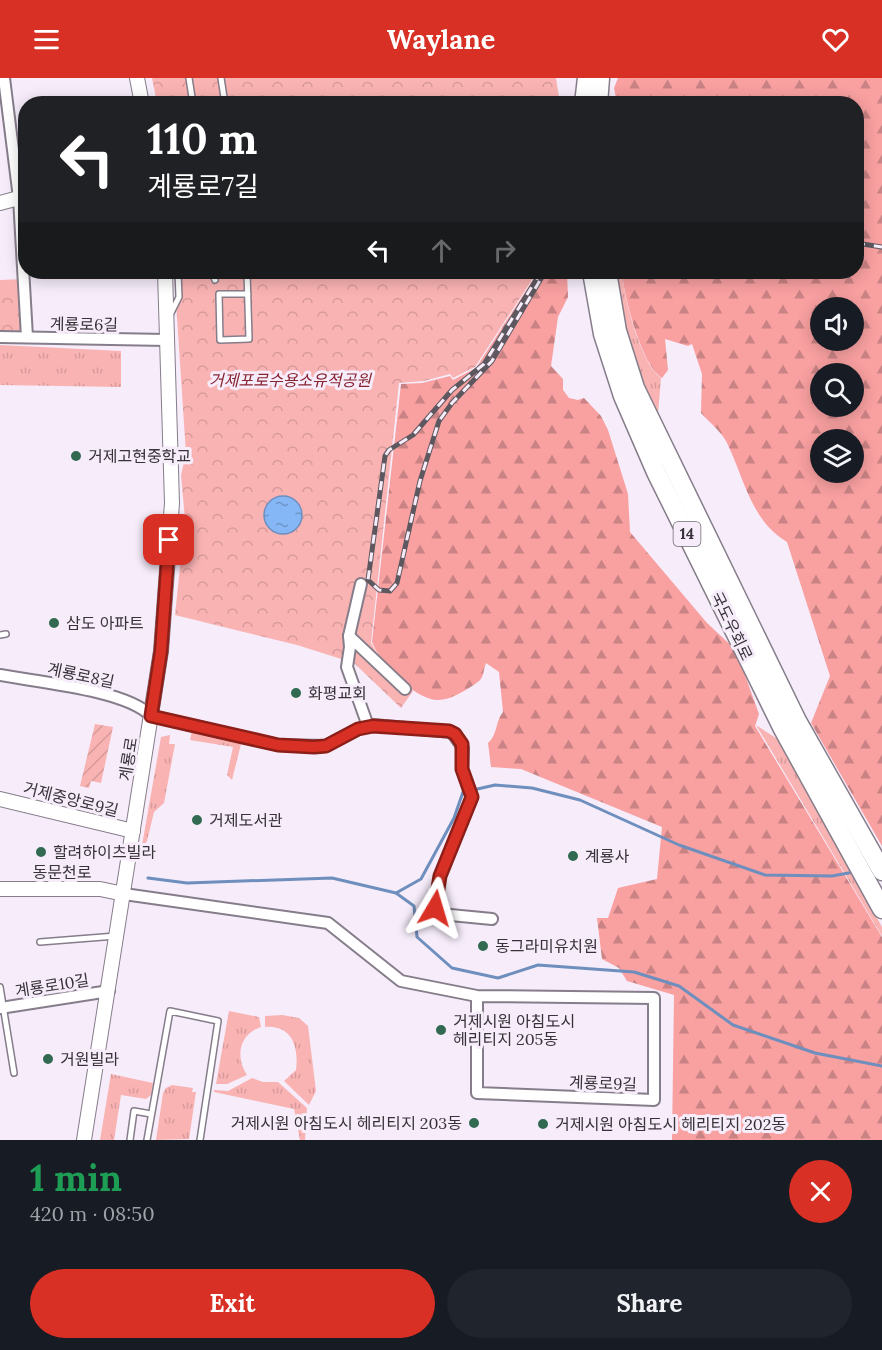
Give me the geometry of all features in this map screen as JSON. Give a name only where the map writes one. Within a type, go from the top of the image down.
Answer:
[{"type":"highway","points":[[585,96],[587,78]]},
{"type":"highway","points":[[599,96],[600,78]]},
{"type":"highway","name":"14","points":[[594,279],[610,332]]},
{"type":"highway","name":"14","points":[[607,279],[610,332]]},
{"type":"highway","name":"국도우회로","points":[[610,332],[623,396],[656,472],[790,725],[882,909]]},
{"type":"highway","name":"국도우회로","points":[[790,725],[882,872]]},
{"type":"street","points":[[4,78],[18,171]]},
{"type":"street","points":[[137,78],[140,96]]},
{"type":"street","points":[[0,203],[18,198]]},
{"type":"street","points":[[25,279],[27,338]]},
{"type":"street","name":"계룡로","points":[[84,1140],[118,936],[161,651],[172,503],[165,279]]},
{"type":"street","name":"계룡로6길","points":[[0,337],[167,340]]},
{"type":"street","points":[[361,584],[349,636],[347,667],[368,726],[452,732],[463,748],[462,769],[471,788],[469,810],[440,876],[434,906],[440,914],[492,919]]},
{"type":"street","points":[[349,636],[405,689]]},
{"type":"street","name":"계룡로8길","points":[[0,675],[109,695],[139,705],[151,716],[278,745],[314,747],[337,741],[368,726]]},
{"type":"street","name":"거제중앙로9길","points":[[0,799],[133,831]]},
{"type":"street","name":"동문천로","points":[[0,889],[100,889],[124,894]]},
{"type":"street","name":"계룡로9길","points":[[124,894],[328,923],[401,981],[477,996],[654,998],[654,1100],[477,1093],[477,996]]},
{"type":"street","name":"계룡로10길","points":[[2,1008],[109,991]]},
{"type":"lane","points":[[189,78],[192,96]]},
{"type":"lane","points":[[221,78],[224,96]]},
{"type":"lane","points":[[167,319],[175,309],[179,297],[178,279]]},
{"type":"lane","points":[[247,279],[248,294],[249,339],[220,340],[219,294],[248,294]]},
{"type":"lane","points":[[40,942],[118,936]]},
{"type":"lane","points":[[0,987],[14,1073]]},
{"type":"lane","points":[[147,1140],[168,1012],[217,1019],[219,1025],[200,1140]]},
{"type":"lane","points":[[130,1140],[134,1111],[151,1114]]},
{"type":"green space","points":[[152,78],[556,78],[559,96],[156,96]]},
{"type":"green space","points":[[618,78],[882,78],[882,846],[811,723],[830,676],[787,542],[765,523],[757,511],[726,441],[701,413],[702,374],[692,344],[688,346],[665,339],[668,370],[662,378],[647,359],[641,345],[630,312],[623,279],[864,279],[864,96],[616,96],[614,88]]},
{"type":"green space","points":[[24,279],[27,337],[0,337],[0,280]]},
{"type":"green space","name":"거제포로수용소유적공원","points":[[174,279],[532,279],[475,367],[453,378],[450,374],[424,381],[399,383],[371,643],[386,668],[413,691],[401,708],[354,663],[297,645],[175,615],[185,519],[181,475],[186,454]]},
{"type":"green space","points":[[533,279],[567,279],[568,297],[558,317],[551,366],[563,379],[563,390],[569,398],[578,400],[584,398],[601,416],[608,430],[628,494],[630,532],[707,623],[736,650],[759,714],[755,726],[882,937],[882,1140],[672,1140],[674,995],[627,981],[619,968],[602,959],[597,918],[608,918],[618,888],[657,879],[662,827],[521,769],[491,767],[488,743],[503,712],[499,672],[486,663],[482,677],[477,683],[454,696],[437,700],[428,698],[408,687],[382,660],[376,650],[372,642],[401,384],[422,383],[450,376],[453,380],[476,368]]},
{"type":"green space","points":[[615,279],[623,279],[634,329],[646,358],[661,378],[657,426],[626,335]]},
{"type":"green space","points":[[0,345],[121,351],[121,387],[0,385]]},
{"type":"green space","points":[[95,724],[113,727],[101,783],[91,781],[89,788],[80,786]]},
{"type":"green space","points":[[756,725],[779,740],[882,927],[882,936]]},
{"type":"green space","points":[[192,731],[241,744],[232,780],[227,775],[233,747],[190,740]]},
{"type":"green space","points":[[170,735],[169,744],[175,744],[164,803],[154,812],[147,841],[141,851],[161,737]]},
{"type":"green space","points":[[229,1011],[259,1017],[261,1027],[248,1035],[241,1047],[241,1061],[247,1075],[227,1084],[216,1084]]},
{"type":"green space","points":[[282,1015],[299,1018],[308,1026],[316,1091],[309,1105],[284,1081],[296,1070],[296,1053],[292,1039],[282,1030],[265,1027],[265,1016]]},
{"type":"green space","points":[[111,1074],[153,1083],[151,1095],[146,1099],[121,1095],[114,1140],[100,1140]]},
{"type":"green space","points":[[252,1078],[263,1082],[278,1082],[307,1108],[305,1140],[300,1140],[294,1109],[214,1092],[214,1090],[228,1091]]},
{"type":"green space","points":[[172,1085],[193,1088],[192,1092],[196,1092],[189,1139],[156,1140],[163,1093]]},
{"type":"water","points":[[283,496],[296,502],[302,515],[296,528],[283,534],[270,528],[264,515],[270,502]]},
{"type":"waterway","points":[[473,790],[495,785],[532,788],[580,800],[679,845],[765,875],[832,876],[854,872]]},
{"type":"waterway","points":[[148,878],[187,883],[332,878],[396,893],[421,879],[454,818],[463,792],[466,791]]},
{"type":"waterway","points":[[396,893],[414,906],[417,937],[452,968],[498,978],[538,965],[634,972],[679,986],[733,1025],[815,1053],[882,1066]]},
{"type":"railway","points":[[864,244],[882,247]]},
{"type":"railway","points":[[537,279],[484,364],[452,390],[413,435],[389,450],[385,456],[368,580],[379,590],[390,591],[397,583],[420,481],[439,421],[452,403],[492,361],[541,279]]},
{"type":"place","name":"거제고현중학교","points":[[76,456]]},
{"type":"place","name":"삼도 아파트","points":[[54,623]]},
{"type":"place","name":"화평교회","points":[[296,693]]},
{"type":"place","name":"거제도서관","points":[[197,820]]},
{"type":"place","name":"할려하이츠빌라","points":[[41,852]]},
{"type":"place","name":"계룡사","points":[[573,856]]},
{"type":"place","name":"동그라미유치원","points":[[483,946]]},
{"type":"place","name":"거제시원 아침도시 헤리티지 205동","points":[[441,1030]]},
{"type":"place","name":"거원빌라","points":[[48,1059]]},
{"type":"place","name":"거제시원 아침도시 헤리티지 203동","points":[[474,1123]]},
{"type":"place","name":"거제시원 아침도시 헤리티지 202동","points":[[543,1124]]},
{"type":"route","points":[[169,540],[161,651],[151,716],[278,745],[326,746],[358,729],[373,726],[449,731],[459,739],[463,748],[463,774],[469,783],[472,797],[469,810],[440,876],[434,901],[435,908]]}]
